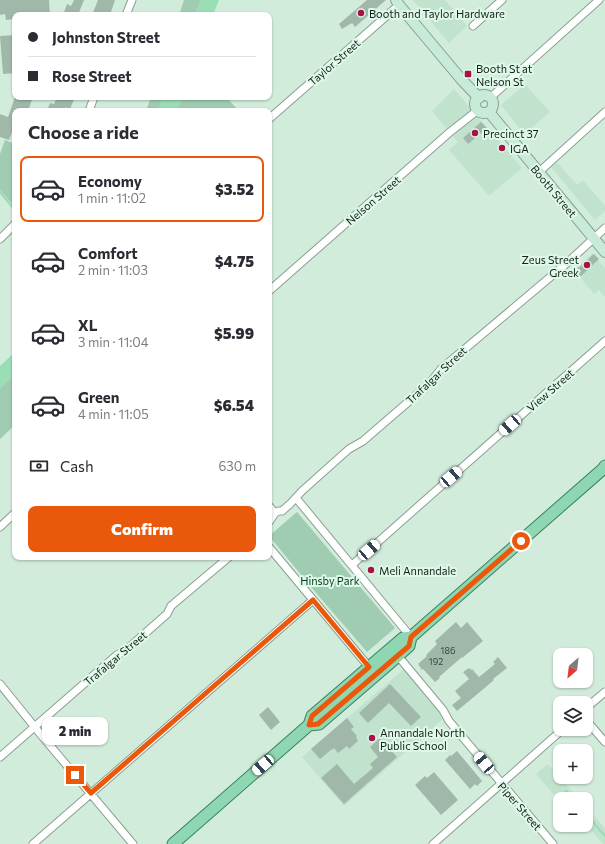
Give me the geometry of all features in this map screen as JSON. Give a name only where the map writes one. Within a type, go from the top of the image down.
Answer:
[{"type":"main road","points":[[398,3],[461,79],[479,98]]},
{"type":"main road","points":[[485,96],[490,98],[493,102],[489,112],[480,112],[475,106],[475,103],[479,98],[485,96]]},
{"type":"main road","name":"Booth Street","points":[[489,112],[605,252]]},
{"type":"main road","points":[[173,844],[309,725],[312,716],[402,638],[411,637],[604,468]]},
{"type":"main road","points":[[309,725],[318,724],[398,656],[409,646],[411,637]]},
{"type":"street","points":[[127,12],[132,0]]},
{"type":"street","points":[[473,26],[502,0]]},
{"type":"street","points":[[490,98],[599,0]]},
{"type":"street","name":"Taylor Street","points":[[272,116],[398,3]]},
{"type":"street","name":"Nelson Street","points":[[272,288],[450,132],[478,110]]},
{"type":"street","points":[[539,172],[605,112]]},
{"type":"street","points":[[0,239],[12,227]]},
{"type":"street","name":"Trafalgar Street","points":[[272,518],[275,513],[282,511],[349,449],[363,441],[428,384],[441,369],[567,263],[605,228]]},
{"type":"street","name":"View Street","points":[[352,565],[605,341]]},
{"type":"street","points":[[296,498],[411,637]]},
{"type":"street","points":[[272,510],[275,513]]},
{"type":"street","points":[[0,526],[12,516]]},
{"type":"street","points":[[272,552],[369,667]]},
{"type":"street","name":"Trafalgar Street","points":[[0,757],[117,655],[125,651],[167,614],[171,606],[225,560]]},
{"type":"street","points":[[33,844],[313,600]]},
{"type":"street","name":"Piper Street","points":[[398,656],[443,710],[449,721],[553,844]]},
{"type":"street","points":[[0,684],[133,844]]},
{"type":"street","points":[[593,702],[605,692]]},
{"type":"street","points":[[593,728],[605,742]]},
{"type":"street","points":[[433,844],[555,736]]},
{"type":"shaded area","points":[[201,0],[219,0],[214,12],[196,12]]},
{"type":"shaded area","points":[[413,0],[445,0],[467,26],[449,43]]},
{"type":"shaded area","points":[[525,84],[550,112],[524,134],[501,105]]},
{"type":"shaded area","points":[[454,89],[522,168],[489,196],[449,150],[458,142],[432,111]]},
{"type":"shaded area","points":[[162,100],[181,100],[178,108],[159,108]]},
{"type":"shaded area","points":[[557,162],[577,185],[583,180],[605,206],[605,211],[595,220],[551,167]]},
{"type":"shaded area","points":[[593,253],[605,268],[605,297],[599,290],[594,294],[574,270]]},
{"type":"shaded area","points":[[12,355],[12,377],[0,388],[0,366]]},
{"type":"shaded area","name":"Annandale North Public School","points":[[405,668],[429,697],[443,719],[344,806],[302,757]]},
{"type":"shaded area","points":[[548,764],[553,770],[553,784],[566,784],[573,792],[553,792],[553,794],[536,774]]},
{"type":"shaded area","points":[[593,814],[605,828],[605,844],[603,844],[592,832]]},
{"type":"green space","points":[[184,0],[201,0],[196,12],[180,12]]},
{"type":"green space","points":[[150,100],[162,100],[159,108],[147,108]]},
{"type":"green space","points":[[181,100],[229,100],[236,108],[178,108]]},
{"type":"green space","points":[[5,140],[12,143],[12,204],[0,190],[0,154]]},
{"type":"green space","points":[[12,377],[12,428],[0,439],[0,388]]},
{"type":"green space","name":"Hinsby Park","points":[[297,512],[395,628],[367,652],[272,540],[272,533]]},
{"type":"building","points":[[0,0],[49,0],[50,12],[12,12],[12,19],[6,20],[5,14],[0,15]]},
{"type":"building","points":[[74,0],[84,0],[79,12],[64,12],[67,4],[71,6]]},
{"type":"building","points":[[98,0],[115,0],[111,12],[93,12]]},
{"type":"building","name":"Booth and Taylor Hardware","points":[[367,0],[386,0],[355,27],[352,23],[342,29],[339,24]]},
{"type":"building","points":[[12,35],[12,73],[3,74],[0,36]]},
{"type":"building","points":[[14,100],[32,100],[29,108],[12,108],[12,132],[9,140],[0,137],[0,114],[8,117]]},
{"type":"building","points":[[56,100],[74,100],[70,108],[48,108],[50,103],[54,104]]},
{"type":"building","name":"Precinct 37","points":[[481,122],[487,128],[468,144],[463,138]]},
{"type":"building","name":"Zeus Street Greek","points":[[594,254],[599,259],[580,277],[575,271]]},
{"type":"building","points":[[456,622],[461,628],[467,622],[483,641],[462,657],[435,682],[423,669],[422,670],[418,664],[437,644],[435,641]]},
{"type":"building","points":[[498,657],[507,668],[457,711],[452,705],[461,698],[455,691],[469,679],[463,672],[469,668],[471,670],[472,669],[479,677],[495,664],[493,662]]},
{"type":"building","points":[[390,684],[421,717],[411,726],[389,703],[368,723],[359,713]]},
{"type":"building","points":[[268,707],[280,722],[271,730],[259,715]]},
{"type":"building","points":[[347,718],[354,727],[351,729],[357,736],[358,741],[349,749],[347,746],[338,753],[334,748],[320,759],[311,749]]},
{"type":"building","points":[[380,738],[397,757],[344,804],[321,778],[337,764],[354,784],[373,768],[370,764],[378,757],[370,747]]},
{"type":"building","points":[[457,751],[482,781],[477,786],[475,784],[470,789],[445,760]]},
{"type":"building","points":[[434,772],[458,800],[441,815],[415,785],[425,776],[427,778]]},
{"type":"waterway","points":[[0,192],[12,206]]},
{"type":"waterway","points":[[593,822],[605,836]]},
{"type":"place","name":"Booth and Taylor Hardware","points":[[361,13]]},
{"type":"place","name":"Booth St at Nelson St","points":[[468,74]]},
{"type":"place","name":"Precinct 37","points":[[475,133]]},
{"type":"place","name":"IGA","points":[[502,148]]},
{"type":"place","name":"Zeus Street Greek","points":[[587,265]]},
{"type":"place","name":"Meli Annandale","points":[[371,570]]},
{"type":"place","name":"Annandale North Public School","points":[[372,738]]},
{"type":"route","points":[[75,775],[91,793],[313,600],[369,667],[312,716],[309,725],[318,724],[409,646],[411,637],[521,541]]}]
